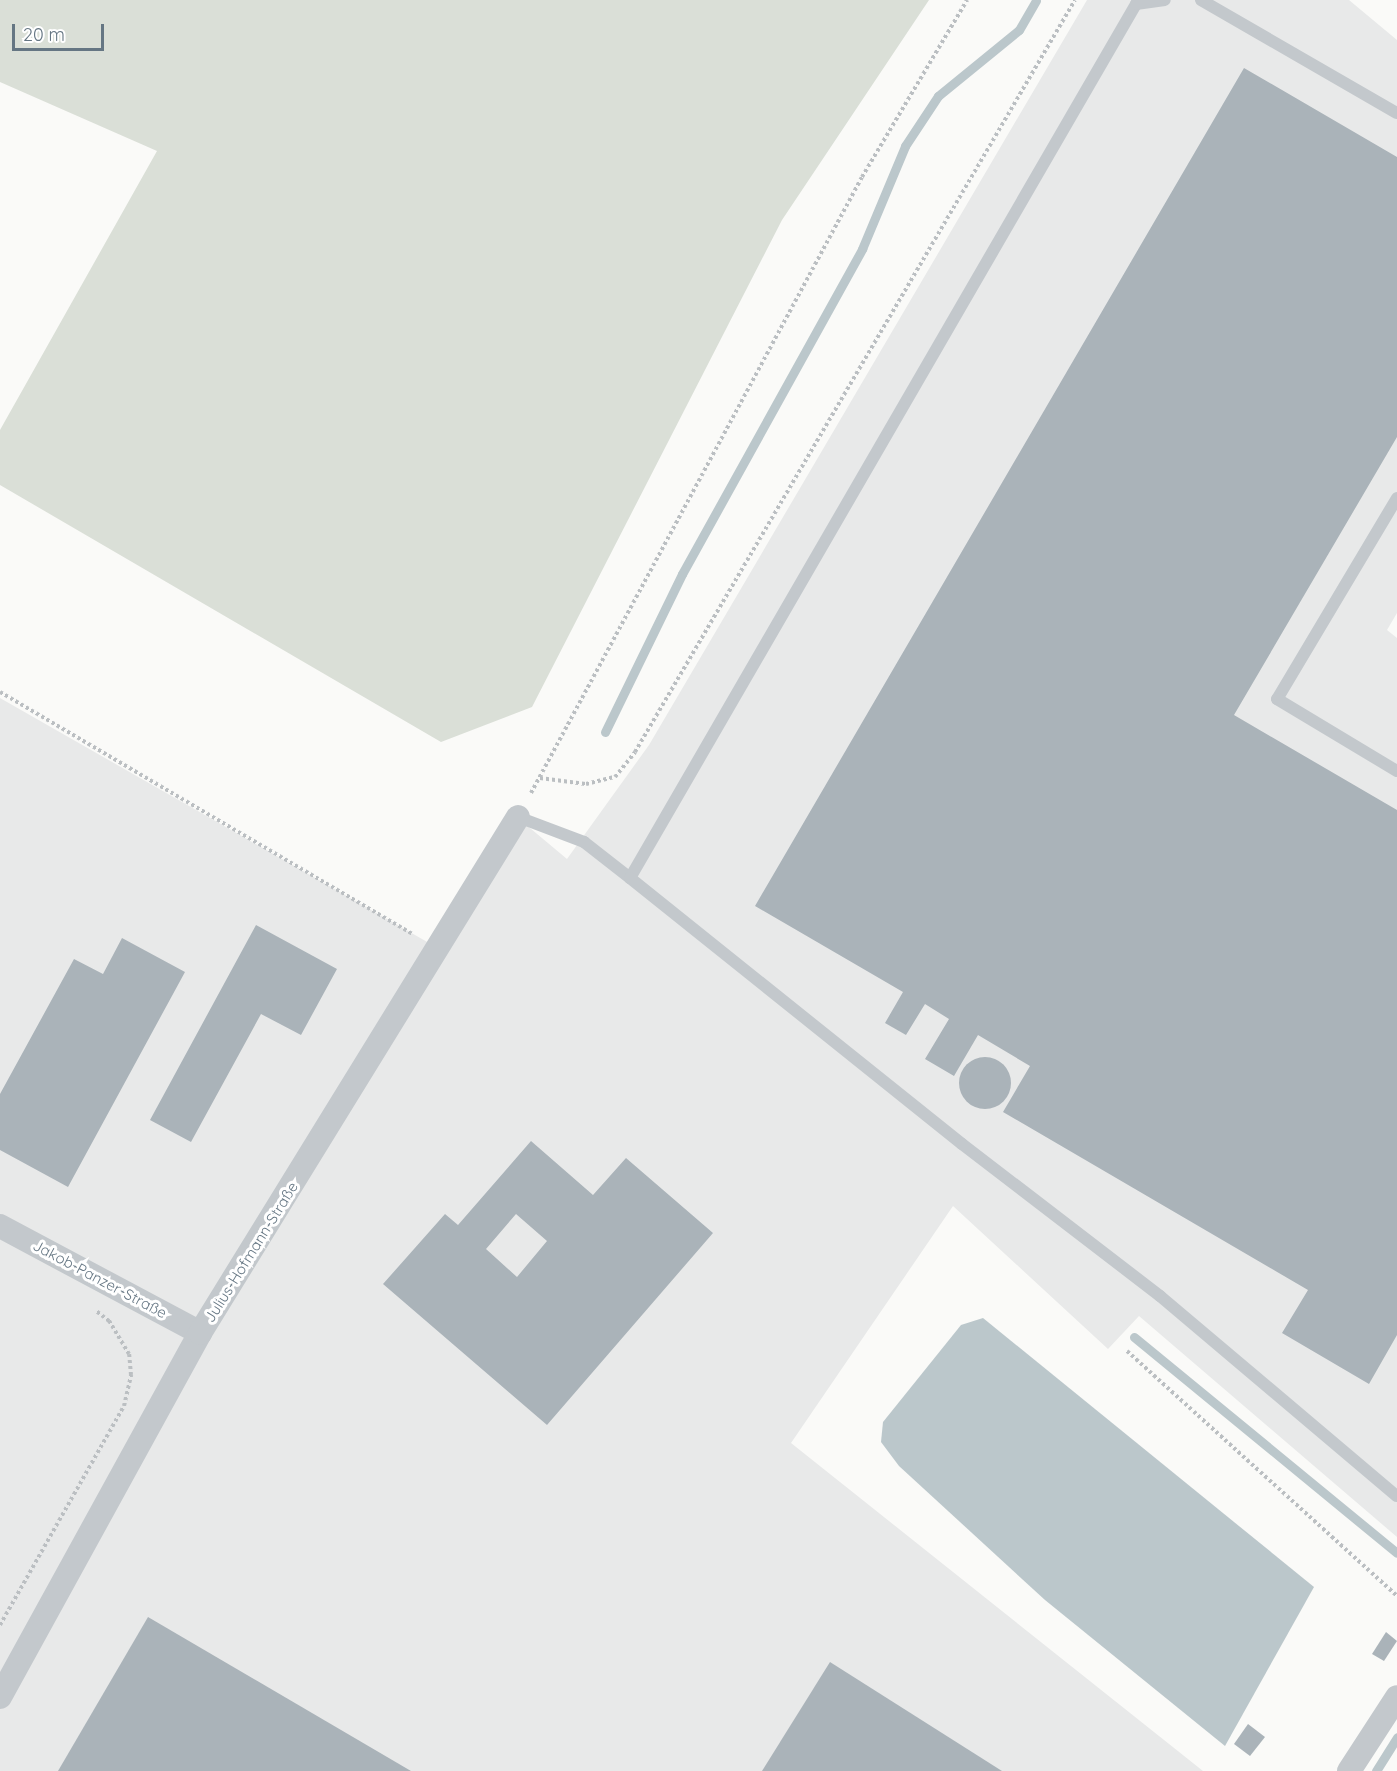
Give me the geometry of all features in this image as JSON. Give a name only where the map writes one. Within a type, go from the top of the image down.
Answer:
[{"type":"street","name":"Julius-Hofmann-Straße","points":[[0,1697],[200,1333],[518,817]]},
{"type":"street","name":"Jakob-Panzer-Straße","points":[[0,1226],[200,1333]]},
{"type":"street","points":[[1349,1771],[1397,1697]]},
{"type":"lane","points":[[630,878],[1136,4],[1165,0]]},
{"type":"lane","points":[[1201,0],[1397,113]]},
{"type":"lane","points":[[1397,498],[1277,699],[1397,771]]},
{"type":"lane","points":[[518,817],[584,842],[962,1144],[1160,1296],[1397,1496]]},
{"type":"path","points":[[518,817],[862,177],[967,0]]},
{"type":"path","points":[[540,778],[586,784],[615,777],[635,752],[1075,0]]},
{"type":"path","points":[[0,692],[436,947]]},
{"type":"path","points":[[0,1625],[124,1406],[131,1375],[129,1354],[109,1321],[92,1308]]},
{"type":"path","points":[[1127,1351],[1397,1596]]},
{"type":"shaded area","points":[[0,0],[929,0],[782,220],[532,707],[441,742],[0,485],[0,430],[157,151],[0,82]]},
{"type":"shaded area","points":[[1087,0],[1349,0],[1397,40],[1397,613],[1387,630],[1397,638],[1397,1537],[1139,1316],[1108,1349],[953,1206],[791,1443],[1203,1771],[0,1771],[0,698],[436,947],[518,818],[567,859],[649,745]]},
{"type":"shaded area","points":[[983,1318],[1314,1587],[1225,1746],[1045,1600],[899,1466],[881,1442],[883,1422],[961,1325]]},
{"type":"building","points":[[1244,68],[1397,157],[1397,437],[1234,715],[1397,810],[1397,1335],[1369,1384],[1282,1333],[1308,1290],[1003,1112],[1030,1066],[978,1035],[954,1076],[925,1059],[949,1019],[925,1004],[906,1035],[885,1023],[903,992],[755,906]]},
{"type":"building","points":[[256,925],[337,969],[301,1035],[261,1014],[191,1142],[150,1120]]},
{"type":"building","points":[[122,938],[185,972],[68,1187],[0,1150],[0,1094],[74,959],[103,974]]},
{"type":"building","points":[[980,1057],[990,1057],[1004,1064],[1011,1083],[1004,1102],[990,1109],[980,1109],[970,1105],[963,1098],[959,1088],[959,1078],[963,1068],[970,1061]]},
{"type":"building","points":[[531,1141],[593,1195],[626,1158],[713,1233],[547,1425],[383,1284],[445,1214],[458,1225]],"holes":[[[516,1214],[547,1241],[517,1277],[486,1249]]]},
{"type":"building","points":[[148,1617],[411,1771],[58,1771]]},
{"type":"building","points":[[1386,1632],[1397,1641],[1384,1661],[1372,1654]]},
{"type":"building","points":[[830,1662],[1002,1771],[762,1771]]},
{"type":"building","points":[[1248,1724],[1265,1737],[1250,1756],[1234,1744]]},
{"type":"waterway","points":[[605,732],[682,574],[862,249],[905,146],[938,96],[1019,30],[1036,0]]},
{"type":"waterway","points":[[1134,1337],[1397,1553]]},
{"type":"waterway","points":[[1376,1771],[1397,1737]]}]
